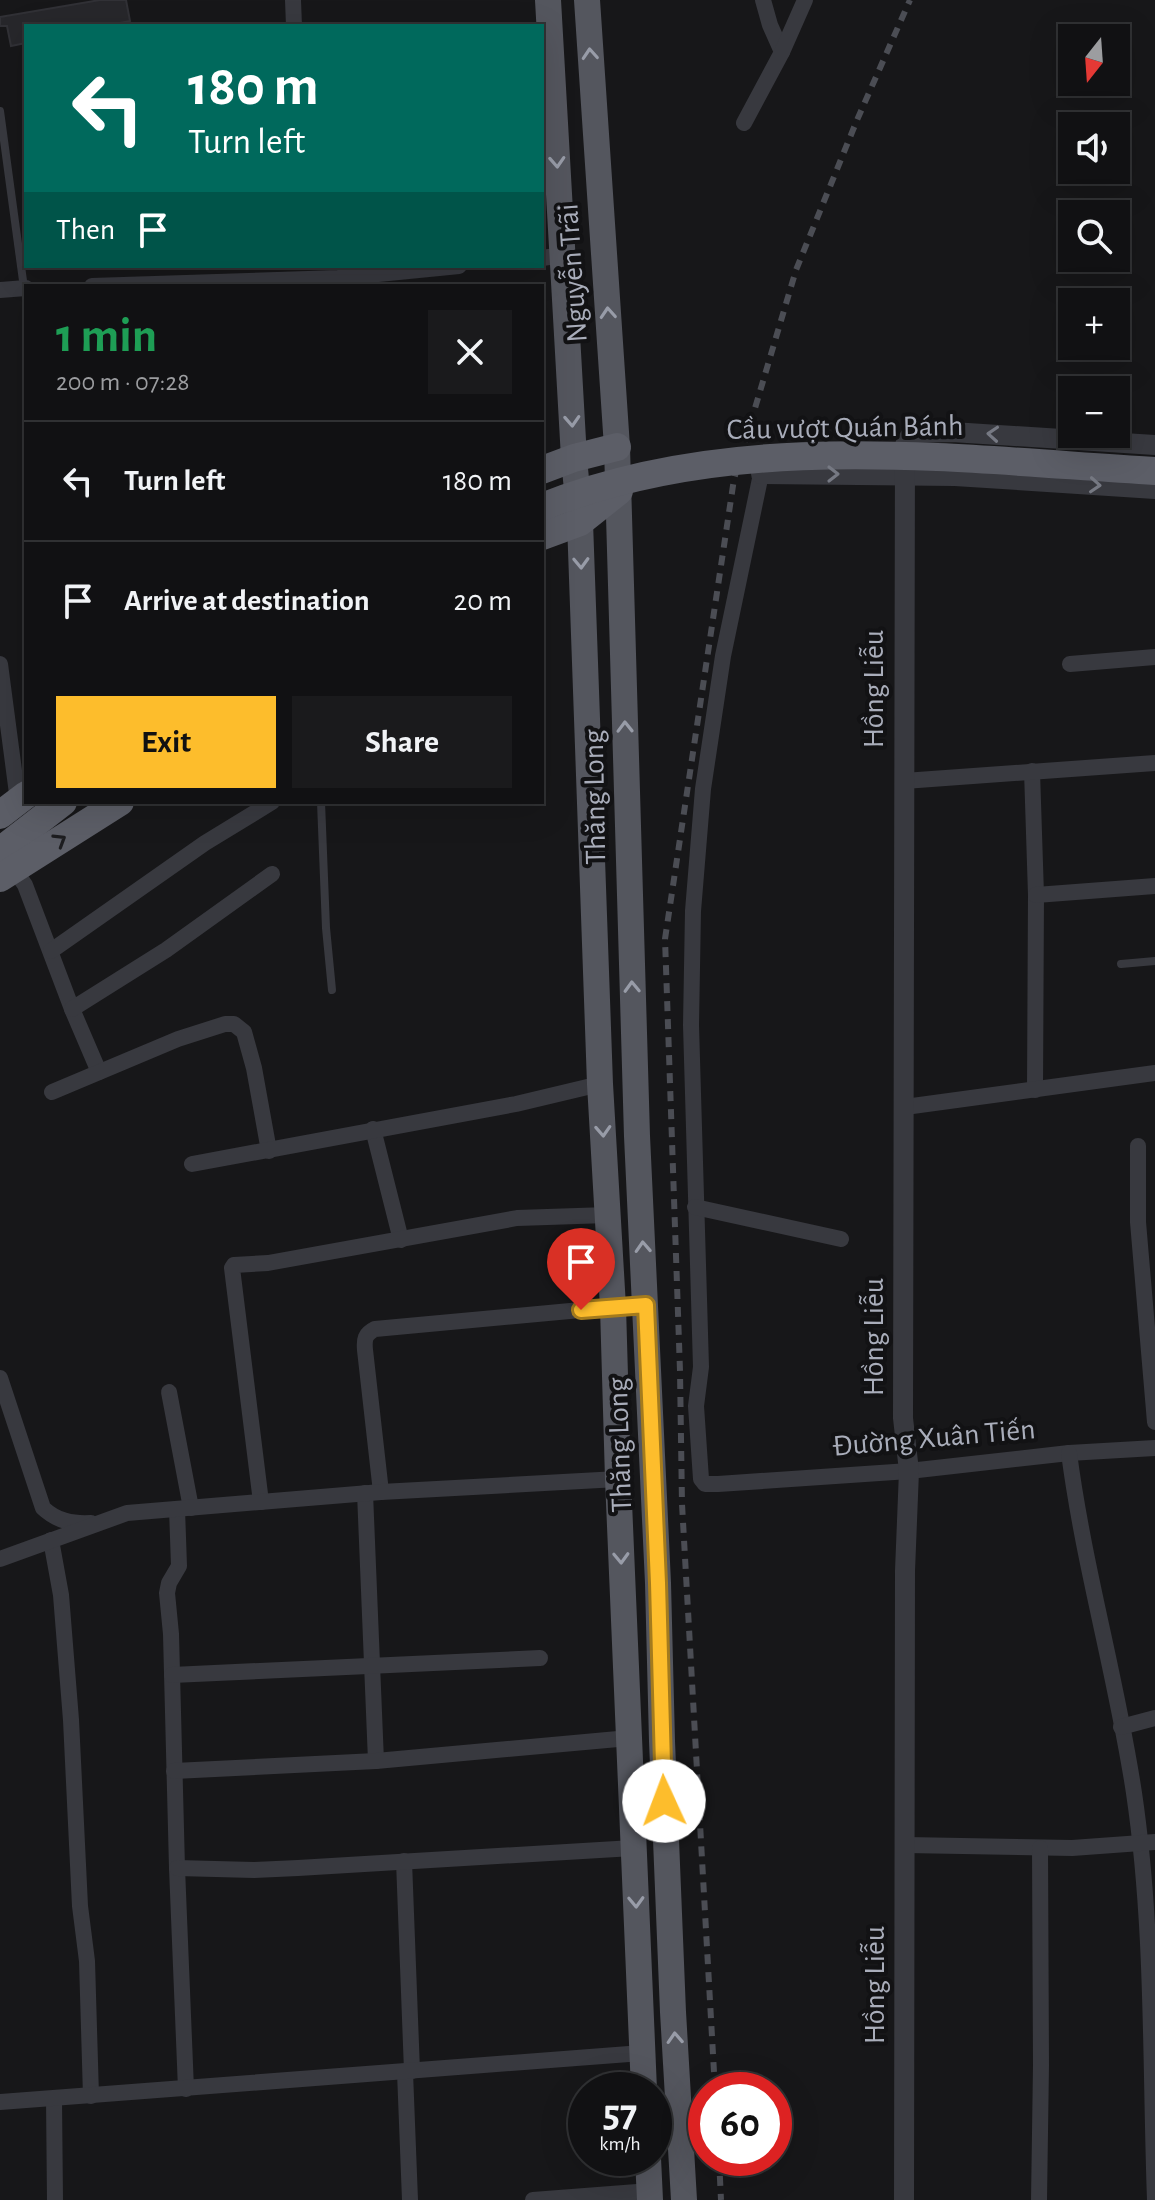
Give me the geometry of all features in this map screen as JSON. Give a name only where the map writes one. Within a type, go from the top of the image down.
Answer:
[{"type":"highway","points":[[544,469],[617,447]]},
{"type":"highway","name":"Cầu vượt Quán Bánh","points":[[544,506],[626,480],[704,465],[775,458],[942,458],[1155,471]]},
{"type":"highway","points":[[544,535],[580,522],[619,491]]},
{"type":"highway","points":[[0,839],[58,804]]},
{"type":"highway","points":[[5,866],[59,804]]},
{"type":"highway","points":[[5,866],[116,804]]},
{"type":"main road","name":"Nguyễn Trãi","points":[[548,0],[552,256],[574,458]]},
{"type":"main road","name":"Nguyễn Trãi","points":[[587,0],[617,447]]},
{"type":"main road","name":"Thăng Long","points":[[617,447],[637,1123],[684,2200]]},
{"type":"main road","name":"Thăng Long","points":[[574,458],[580,522],[600,1084],[613,1307],[643,2072]]},
{"type":"main road","points":[[613,1307],[646,1305]]},
{"type":"street","points":[[293,0],[294,24]]},
{"type":"street","points":[[763,0],[782,52]]},
{"type":"street","points":[[744,123],[782,52],[805,0]]},
{"type":"street","points":[[127,284],[418,268]]},
{"type":"street","points":[[0,290],[24,288]]},
{"type":"street","name":"Hồng Liễu","points":[[904,2200],[905,1571],[909,1471],[903,1418],[905,445],[910,436],[917,433],[952,432],[1155,445]]},
{"type":"street","points":[[1031,481],[1034,437]]},
{"type":"street","points":[[841,1239],[695,1207],[691,981],[703,789],[723,656],[761,474],[905,474],[1155,489]]},
{"type":"street","points":[[1070,664],[1155,657]]},
{"type":"street","points":[[0,664],[15,804]]},
{"type":"street","points":[[904,781],[1155,763]]},
{"type":"street","points":[[1032,771],[1036,895],[1035,1090]]},
{"type":"street","points":[[51,951],[205,843],[269,804]]},
{"type":"street","points":[[5,866],[25,885],[99,1072]]},
{"type":"street","points":[[72,1009],[166,950],[272,874]]},
{"type":"street","points":[[1036,895],[1155,886]]},
{"type":"street","points":[[52,1092],[178,1039],[234,1024],[244,1032],[254,1068],[269,1151]]},
{"type":"street","points":[[905,1107],[1155,1073]]},
{"type":"street","points":[[192,1164],[516,1104],[600,1084]]},
{"type":"street","points":[[373,1129],[401,1240]]},
{"type":"street","points":[[1138,1146],[1138,1222],[1155,1422]]},
{"type":"street","name":"Đường Xuân Tiến","points":[[695,1207],[701,1367],[696,1406],[700,1475],[705,1484],[909,1471],[1069,1453],[1155,1448]]},
{"type":"street","points":[[261,1502],[234,1265],[268,1263],[517,1218],[608,1215]]},
{"type":"street","points":[[376,1761],[371,1667],[373,1492],[364,1339],[375,1329],[613,1307]]},
{"type":"street","points":[[0,1378],[43,1508],[53,1517],[75,1524],[100,1523]]},
{"type":"street","points":[[169,1392],[184,1508],[179,1566],[167,1593],[186,2089]]},
{"type":"street","points":[[1069,1453],[1076,1508],[1134,1794],[1148,1843],[1155,2200]]},
{"type":"street","points":[[0,1559],[127,1513],[373,1492],[618,1479]]},
{"type":"street","points":[[51,1540],[61,1595],[71,1720],[80,1906],[87,1961],[91,2096]]},
{"type":"street","points":[[172,1675],[540,1658]]},
{"type":"street","points":[[1121,1727],[1155,1718]]},
{"type":"street","points":[[174,1771],[376,1761],[629,1738]]},
{"type":"street","points":[[906,1845],[1040,1848],[1148,1843]]},
{"type":"street","points":[[177,1868],[254,1870],[633,1848]]},
{"type":"street","points":[[1039,2200],[1040,1848]]},
{"type":"street","points":[[404,1861],[410,2200]]},
{"type":"street","points":[[0,2102],[642,2053]]},
{"type":"street","points":[[54,2099],[55,2200]]},
{"type":"street","points":[[533,2200],[650,2195]]},
{"type":"lane","points":[[0,111],[4,168],[24,284]]},
{"type":"lane","points":[[321,804],[332,990]]},
{"type":"lane","points":[[1121,964],[1155,961]]},
{"type":"building","points":[[100,0],[126,0],[130,21],[115,24],[24,24],[24,43],[11,46],[7,26],[0,26],[0,17]]},
{"type":"railway","points":[[714,2072],[682,1504],[665,939],[734,479],[796,270],[910,0]]},
{"type":"railway","points":[[720,2176],[721,2200]]},
{"type":"route","points":[[581,1310],[646,1305],[664,1801]]}]
